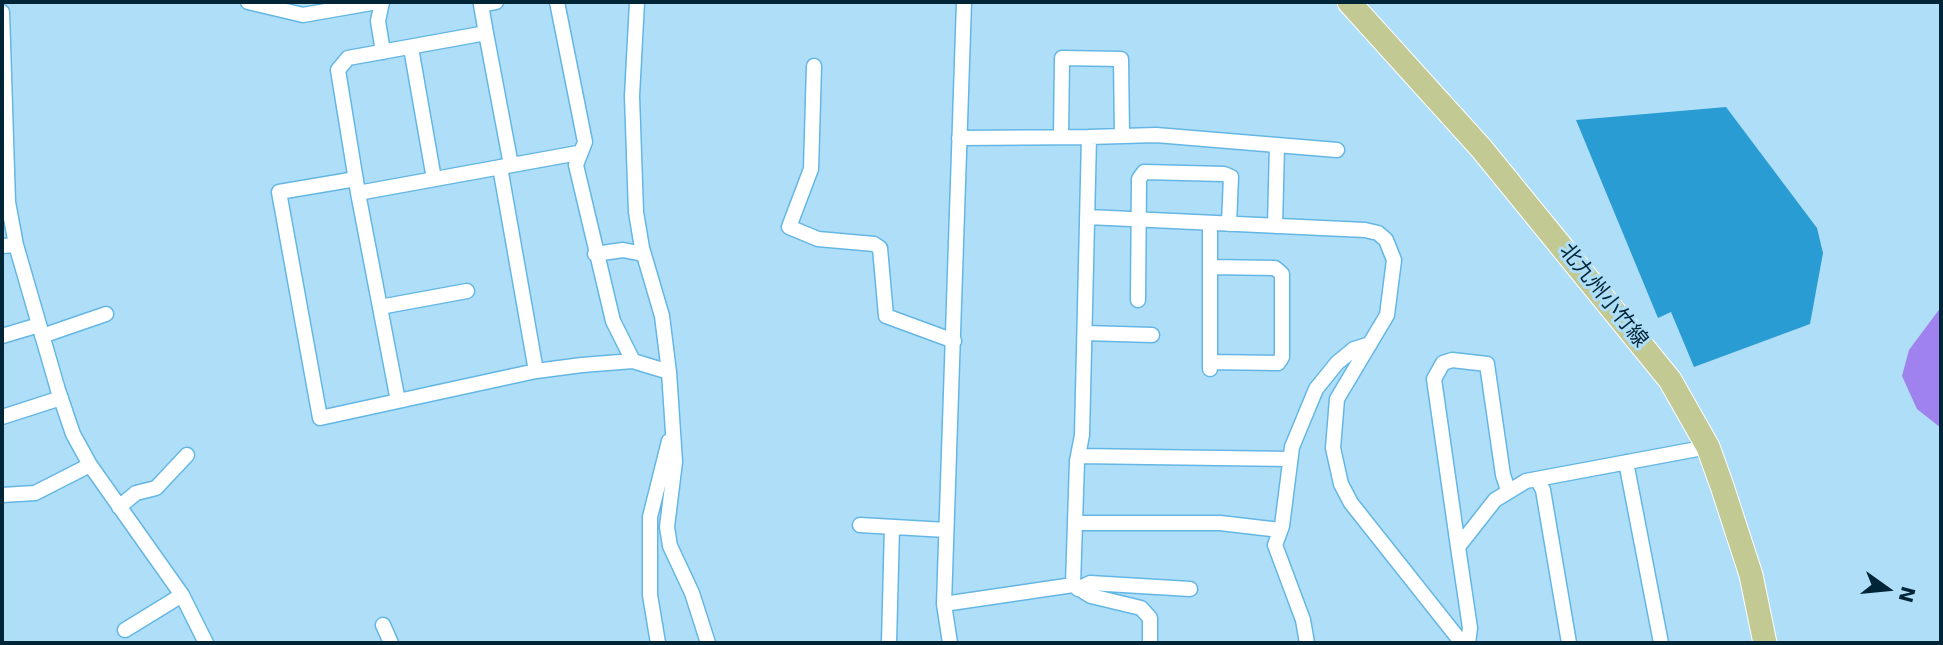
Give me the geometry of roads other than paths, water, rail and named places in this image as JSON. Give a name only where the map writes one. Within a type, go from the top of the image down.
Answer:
[{"type":"main road","name":"北九州小竹線","points":[[1349,2],[1481,148],[1636,334],[1677,391],[1708,447],[1751,575],[1765,643]]},
{"type":"street","points":[[248,2],[305,9],[377,2]]},
{"type":"street","points":[[382,2],[378,21],[383,52]]},
{"type":"street","points":[[496,2],[481,5],[536,371]]},
{"type":"street","points":[[556,2],[585,142],[578,153],[576,165],[614,321],[633,361]]},
{"type":"street","points":[[637,2],[632,96],[636,212],[643,254],[662,316],[669,372],[675,462],[667,527],[670,547],[692,593],[708,643]]},
{"type":"street","points":[[950,643],[944,604],[964,2]]},
{"type":"street","points":[[2,12],[9,245],[41,330],[73,434],[90,465],[181,594],[205,643]]},
{"type":"street","points":[[398,401],[338,70],[348,58],[486,33]]},
{"type":"street","points":[[411,48],[434,179]]},
{"type":"street","points":[[1060,137],[1062,58],[1121,59],[1122,136]]},
{"type":"street","points":[[814,66],[811,169],[789,227],[818,239],[874,244],[880,248],[886,316],[954,341]]},
{"type":"street","points":[[1075,587],[1078,456],[1082,435],[1089,137]]},
{"type":"street","points":[[959,138],[1199,137],[1337,150]]},
{"type":"street","points":[[1275,226],[1277,145]]},
{"type":"street","points":[[578,153],[434,179],[279,192],[320,418],[536,371],[633,361],[669,372]]},
{"type":"street","points":[[1138,300],[1139,179],[1144,172],[1224,174],[1231,177],[1229,224]]},
{"type":"street","points":[[1088,217],[1365,230],[1378,233],[1386,240],[1394,260],[1387,315],[1338,399],[1333,448],[1340,484],[1351,503],[1462,643]]},
{"type":"street","points":[[1210,223],[1210,267],[1210,367],[1278,363],[1282,357],[1282,274],[1275,268],[1210,267]]},
{"type":"street","points":[[596,254],[622,250],[643,254]]},
{"type":"street","points":[[380,307],[467,291]]},
{"type":"street","points":[[2,336],[41,330],[106,314]]},
{"type":"street","points":[[1085,333],[1152,335]]},
{"type":"street","points":[[1307,643],[1303,620],[1275,545],[1280,530],[1290,459],[1304,412],[1316,389],[1354,349],[1370,344]]},
{"type":"street","points":[[1468,643],[1470,628],[1434,379],[1443,363],[1451,360],[1487,364],[1503,475],[1508,490]]},
{"type":"street","points":[[2,417],[61,398]]},
{"type":"street","points":[[658,643],[650,595],[650,517],[673,430]]},
{"type":"street","points":[[1458,547],[1477,520],[1508,490],[1537,479],[1708,447]]},
{"type":"street","points":[[119,507],[136,493],[156,488],[187,455]]},
{"type":"street","points":[[1078,456],[1290,459]]},
{"type":"street","points":[[1626,462],[1661,643]]},
{"type":"street","points":[[2,495],[35,493],[90,465]]},
{"type":"street","points":[[1537,479],[1543,490],[1569,643]]},
{"type":"street","points":[[1075,523],[1220,523],[1280,530]]},
{"type":"street","points":[[860,524],[946,530]]},
{"type":"street","points":[[889,643],[892,527]]},
{"type":"street","points":[[944,604],[1090,583],[1190,589]]},
{"type":"street","points":[[1075,587],[1091,596],[1141,608],[1150,618],[1150,643]]},
{"type":"street","points":[[125,629],[181,594]]},
{"type":"street","points":[[383,625],[391,643]]},
{"type":"water","points":[[1726,107],[1817,228],[1823,253],[1810,324],[1694,367],[1671,312],[1658,318],[1576,120]]}]
